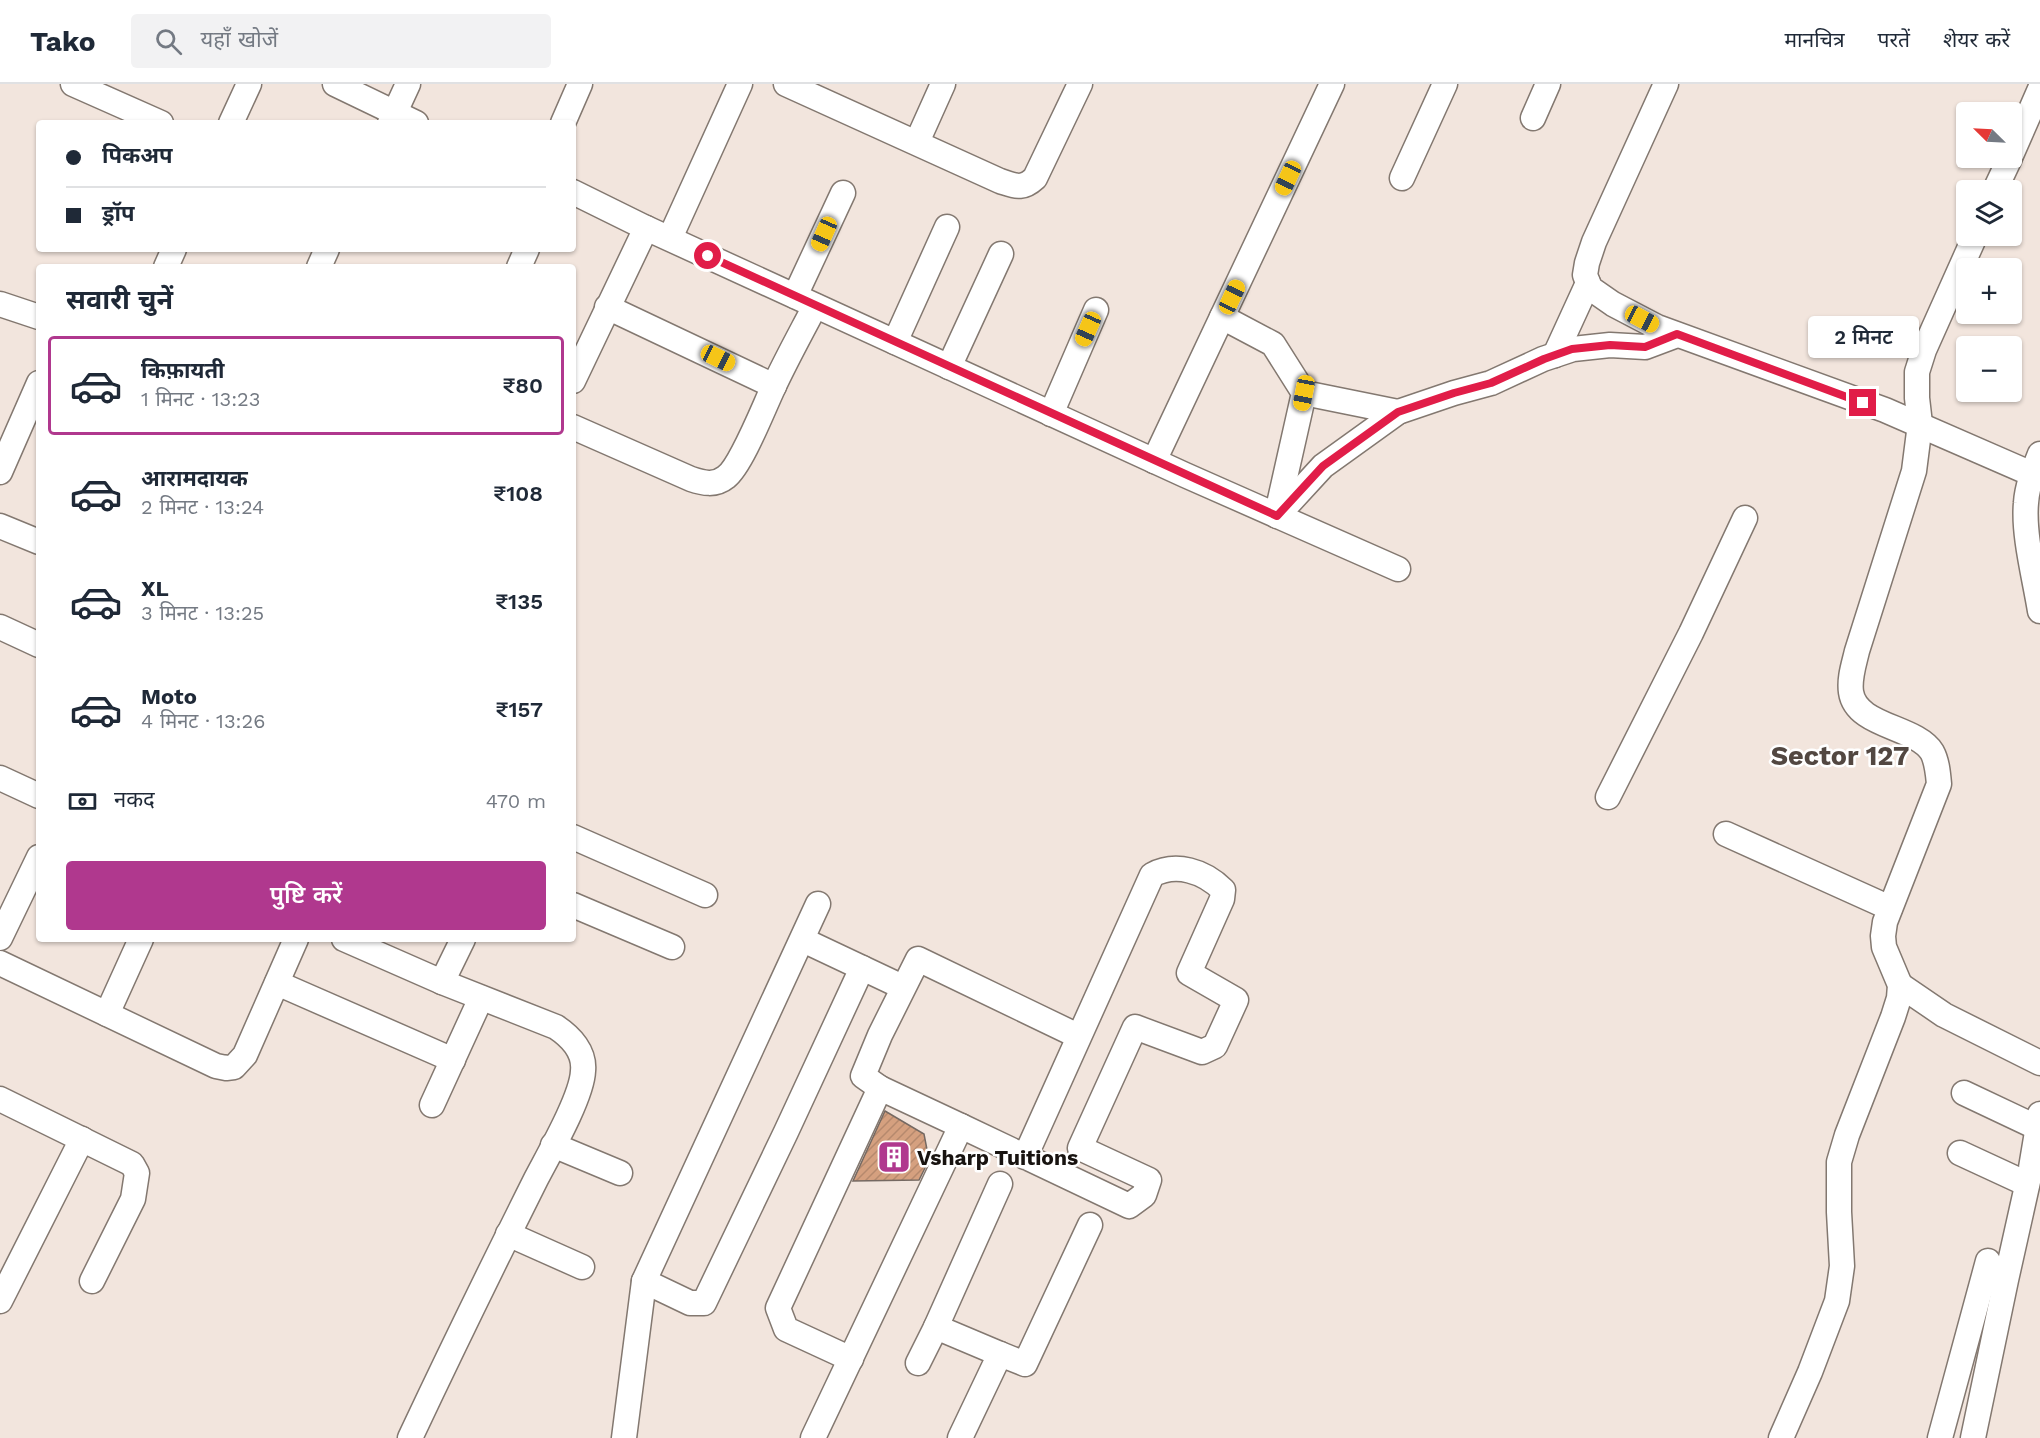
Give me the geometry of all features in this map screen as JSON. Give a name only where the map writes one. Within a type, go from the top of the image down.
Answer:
[{"type":"street","points":[[73,84],[154,120]]},
{"type":"street","points":[[232,120],[249,84]]},
{"type":"street","points":[[335,84],[400,120],[408,84]]},
{"type":"street","points":[[565,120],[580,84]]},
{"type":"street","points":[[670,238],[740,84]]},
{"type":"street","points":[[786,84],[1000,181],[1017,186],[1027,185],[1035,178],[1080,84]]},
{"type":"street","points":[[917,142],[943,84]]},
{"type":"street","points":[[1154,461],[1332,84]]},
{"type":"street","points":[[1402,178],[1445,84]]},
{"type":"street","points":[[1533,118],[1548,84]]},
{"type":"street","points":[[1666,84],[1594,242],[1585,275],[1588,283],[1597,294],[1657,327],[1920,424],[2036,464],[2026,502],[2026,522],[2040,611]]},
{"type":"street","points":[[2022,130],[2040,89]]},
{"type":"street","points":[[576,193],[646,228],[1051,414],[1398,569]]},
{"type":"street","points":[[576,428],[691,479],[704,483],[726,478],[734,468],[774,386],[843,193]]},
{"type":"street","points":[[895,342],[947,227]]},
{"type":"street","points":[[576,374],[646,228]]},
{"type":"street","points":[[1781,1438],[1810,1372],[1837,1301],[1842,1266],[1839,1162],[1899,998],[1900,985],[1884,947],[1883,936],[1890,908],[1939,784],[1937,767],[1931,750],[1860,709],[1851,695],[1850,680],[1914,471],[1920,424],[1917,372],[1924,350],[1971,246]]},
{"type":"street","points":[[949,367],[1001,254]]},
{"type":"street","points":[[1555,355],[1588,283]]},
{"type":"street","points":[[0,303],[36,316]]},
{"type":"street","points":[[607,307],[774,386]]},
{"type":"street","points":[[1051,414],[1096,310]]},
{"type":"street","points":[[1222,317],[1273,344],[1304,393],[1277,516]]},
{"type":"street","points":[[1277,516],[1323,466],[1398,412],[1491,383],[1572,349],[1610,345],[1645,347],[1677,334]]},
{"type":"street","points":[[0,472],[36,390]]},
{"type":"street","points":[[1304,393],[1398,412]]},
{"type":"street","points":[[1608,797],[1691,633],[1744,518]]},
{"type":"street","points":[[0,526],[36,541]]},
{"type":"street","points":[[0,627],[36,644]]},
{"type":"street","points":[[0,777],[36,795]]},
{"type":"street","points":[[1726,834],[1890,908]]},
{"type":"street","points":[[576,838],[705,895]]},
{"type":"street","points":[[0,938],[36,863]]},
{"type":"street","points":[[1025,1157],[1152,876],[1170,868],[1182,868],[1216,884],[1222,891],[1222,899],[1190,974],[1236,1000],[1215,1046],[1202,1052],[1135,1027],[1080,1148],[1149,1180],[1144,1195],[1130,1206],[1025,1157],[880,1088],[863,1076],[880,1035],[918,959],[1078,1036]]},
{"type":"street","points":[[624,1438],[644,1281],[818,904]]},
{"type":"street","points":[[576,906],[672,948]]},
{"type":"street","points":[[803,940],[892,982]]},
{"type":"street","points":[[107,1014],[140,942]]},
{"type":"street","points":[[0,963],[216,1066],[226,1068],[234,1067],[244,1055],[295,942]]},
{"type":"street","points":[[351,942],[442,982],[556,1027],[567,1035],[578,1050],[584,1068],[582,1082],[553,1145],[410,1438]]},
{"type":"street","points":[[442,982],[462,942]]},
{"type":"street","points":[[644,1281],[683,1301],[704,1304],[862,968]]},
{"type":"street","points":[[277,983],[453,1060]]},
{"type":"street","points":[[1900,985],[1944,1015],[2040,1063]]},
{"type":"street","points":[[432,1105],[481,998]]},
{"type":"street","points":[[851,1359],[786,1329],[778,1308],[880,1088]]},
{"type":"street","points":[[1964,1093],[2039,1121],[1973,1438]]},
{"type":"street","points":[[0,1100],[132,1164],[137,1173],[133,1199],[92,1281]]},
{"type":"street","points":[[813,1438],[961,1126]]},
{"type":"street","points":[[0,1301],[82,1139]]},
{"type":"street","points":[[553,1145],[620,1173]]},
{"type":"street","points":[[1960,1154],[2027,1184]]},
{"type":"street","points":[[918,1363],[1000,1184]]},
{"type":"street","points":[[936,1327],[1025,1364],[1090,1225]]},
{"type":"street","points":[[508,1234],[582,1267]]},
{"type":"street","points":[[1940,1438],[1988,1261]]},
{"type":"street","points":[[960,1438],[1000,1354]]},
{"type":"building","name":"Vsharp Tuitions","points":[[885,1111],[924,1134],[929,1160],[919,1180],[853,1181]]},
{"type":"place","name":"Vsharp Tuitions","points":[[894,1157]]},
{"type":"district","name":"Sector 127","points":[[1840,756]]},
{"type":"route","points":[[708,256],[1277,516],[1323,466],[1398,412],[1491,383],[1572,349],[1610,345],[1645,347],[1677,334],[1863,403]]}]
